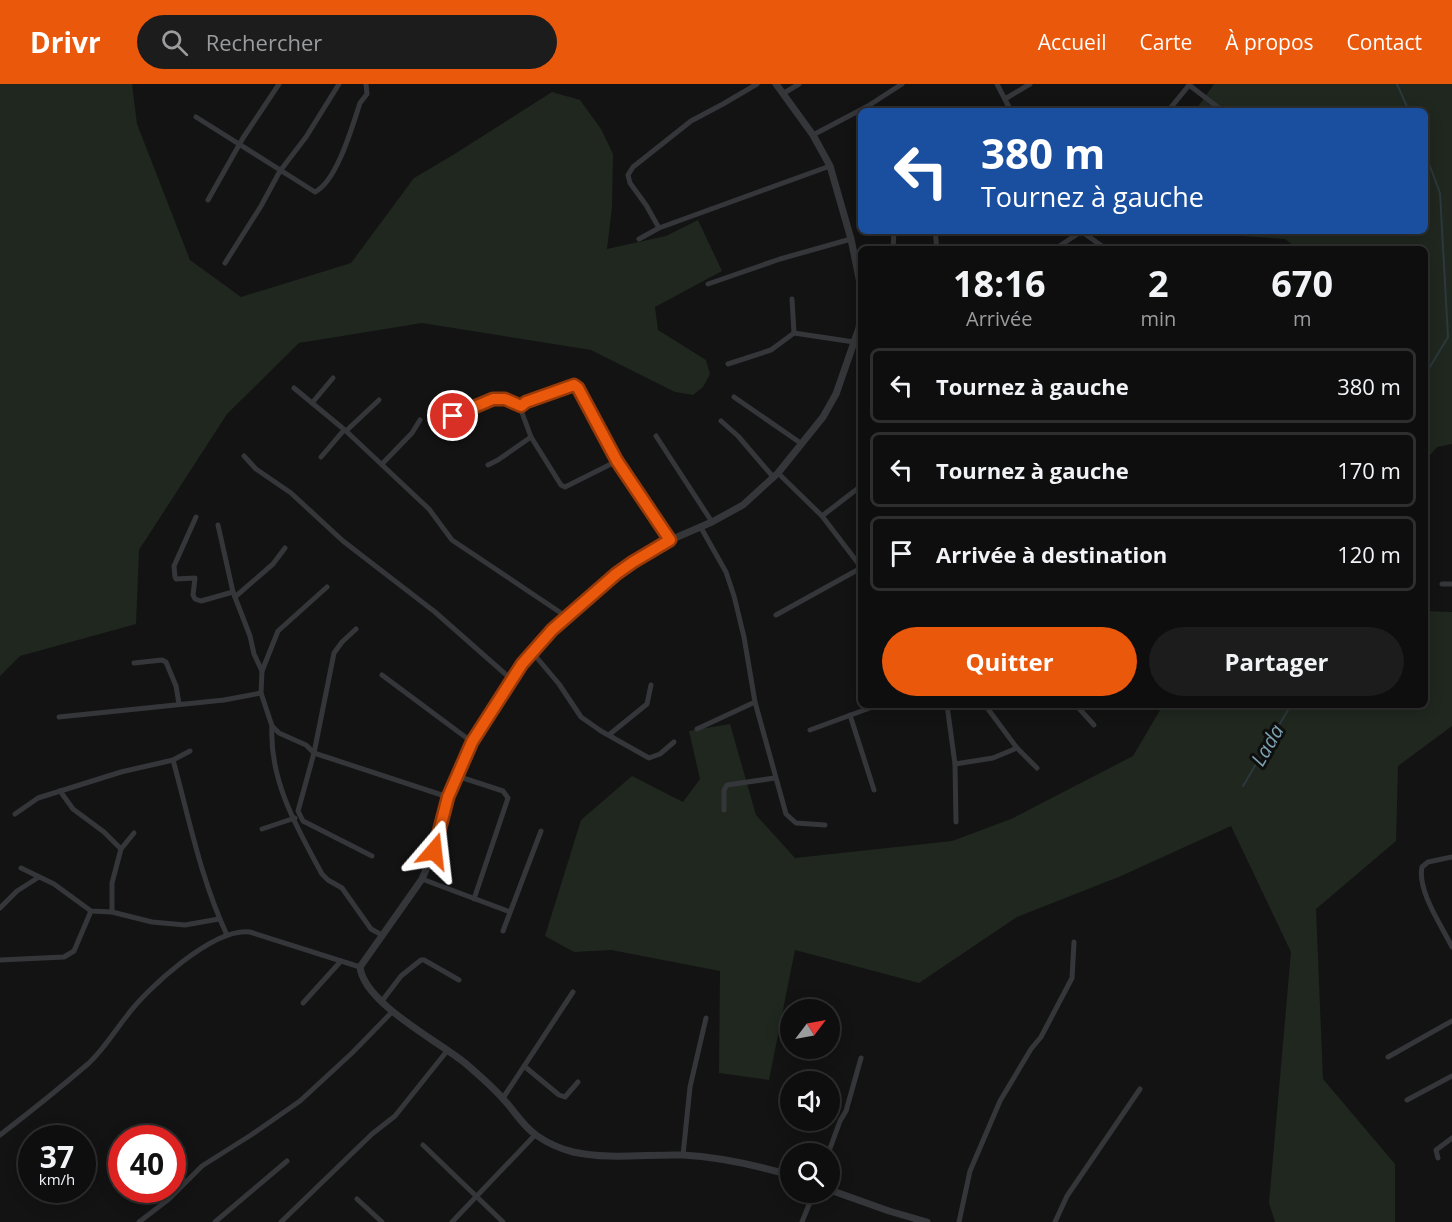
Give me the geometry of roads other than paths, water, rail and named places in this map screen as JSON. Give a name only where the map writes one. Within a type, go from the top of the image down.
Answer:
[{"type":"street","points":[[208,200],[279,84]]},
{"type":"street","points":[[225,263],[280,171],[306,137],[339,84]]},
{"type":"street","points":[[196,117],[315,192],[322,189],[335,168],[360,103],[367,94],[366,84]]},
{"type":"street","points":[[659,228],[630,183],[628,175],[633,167],[691,121],[757,84]]},
{"type":"street","points":[[777,84],[813,135],[830,166],[858,261]]},
{"type":"street","points":[[784,93],[800,84]]},
{"type":"street","points":[[870,108],[902,84]]},
{"type":"street","points":[[997,84],[1010,108]]},
{"type":"street","points":[[1005,99],[1030,84]]},
{"type":"street","points":[[1170,108],[1189,85],[1219,108]]},
{"type":"street","points":[[813,135],[858,114]]},
{"type":"street","points":[[639,239],[659,228],[830,166]]},
{"type":"street","points":[[1065,246],[1077,234]]},
{"type":"street","points":[[1084,234],[1102,246]]},
{"type":"street","points":[[708,284],[851,238]]},
{"type":"street","points":[[792,299],[794,333]]},
{"type":"street","points":[[780,1173],[722,1159],[683,1155],[595,1155],[573,1152],[535,1135],[502,1098],[464,1062],[393,1011],[368,987],[361,977],[360,967],[422,879],[434,851],[448,797],[472,742],[532,652],[567,618],[633,562],[670,540],[712,522],[743,505],[776,475],[823,417],[836,394],[858,331]]},
{"type":"street","points":[[728,364],[771,350],[794,333],[854,343],[858,347]]},
{"type":"street","points":[[312,403],[333,378]]},
{"type":"street","points":[[521,406],[526,402],[574,385],[578,388],[617,461],[670,540]]},
{"type":"street","points":[[294,388],[345,430],[429,509],[452,540],[567,618]]},
{"type":"street","points":[[734,397],[802,444]]},
{"type":"street","points":[[321,456],[379,399]]},
{"type":"street","points":[[453,416],[493,399],[505,399],[521,406]]},
{"type":"street","points":[[521,406],[531,437],[557,481],[566,487],[617,461]]},
{"type":"street","points":[[382,464],[412,433],[420,420]]},
{"type":"street","points":[[721,422],[822,516],[858,564]]},
{"type":"street","points":[[656,436],[712,522]]},
{"type":"street","points":[[488,465],[531,437]]},
{"type":"street","points":[[244,456],[256,469],[291,493],[342,541],[435,612],[512,679]]},
{"type":"street","points":[[822,516],[858,488]]},
{"type":"street","points":[[196,517],[174,566],[176,579],[195,578],[193,595],[198,600],[234,594],[273,564],[285,548]]},
{"type":"street","points":[[218,525],[234,594],[262,671]]},
{"type":"street","points":[[700,526],[726,572],[744,637],[755,702],[786,814],[796,823],[825,825]]},
{"type":"street","points":[[776,615],[858,570]]},
{"type":"street","points":[[1442,584],[1452,584]]},
{"type":"street","points":[[327,587],[278,631],[262,671],[261,693],[272,726],[271,739],[279,784],[292,819],[322,873],[328,880],[342,888],[371,929],[382,935]]},
{"type":"street","points":[[356,629],[334,653],[314,753],[299,803],[299,815],[303,821],[372,856]]},
{"type":"street","points":[[532,652],[559,684],[581,717],[649,758],[660,754],[674,742]]},
{"type":"street","points":[[134,663],[162,660],[166,662],[176,686],[178,704]]},
{"type":"street","points":[[382,675],[472,742]]},
{"type":"street","points":[[610,734],[646,704],[651,685]]},
{"type":"street","points":[[58,717],[225,700],[261,693]]},
{"type":"street","points":[[697,729],[755,702]]},
{"type":"street","points":[[810,730],[870,708]]},
{"type":"street","points":[[947,708],[955,764],[956,822]]},
{"type":"street","points":[[987,708],[1017,748],[1037,768]]},
{"type":"street","points":[[1079,708],[1094,725]]},
{"type":"street","points":[[850,715],[874,790]]},
{"type":"street","points":[[272,726],[279,733],[306,745],[314,753],[448,797]]},
{"type":"street","points":[[955,764],[993,758],[1017,748]]},
{"type":"street","points":[[15,814],[38,798],[121,772],[173,760],[190,751]]},
{"type":"street","points":[[173,760],[219,919],[226,935]]},
{"type":"street","points":[[457,776],[503,791],[508,798],[474,899]]},
{"type":"street","points":[[724,810],[724,790],[727,784],[775,778]]},
{"type":"street","points":[[60,791],[73,809],[104,832],[121,849]]},
{"type":"street","points":[[262,829],[299,815]]},
{"type":"street","points":[[503,931],[541,831]]},
{"type":"street","points":[[112,912],[112,883],[121,849],[134,833]]},
{"type":"street","points":[[1452,857],[1428,862],[1422,867],[1420,876],[1431,906],[1452,947]]},
{"type":"street","points":[[21,868],[54,884],[91,911],[112,912],[152,922],[185,925],[219,919]]},
{"type":"street","points":[[0,908],[17,891],[39,877]]},
{"type":"street","points":[[422,879],[510,912]]},
{"type":"street","points":[[0,960],[64,957],[70,954],[74,951],[91,911]]},
{"type":"street","points":[[0,1135],[90,1061],[150,990],[181,963],[226,935],[240,931],[250,932],[360,967]]},
{"type":"street","points":[[959,1222],[970,1172],[1000,1101],[1031,1049],[1041,1037],[1071,978],[1074,942]]},
{"type":"street","points":[[382,1000],[401,976],[421,960],[459,980]]},
{"type":"street","points":[[303,1003],[341,961]]},
{"type":"street","points":[[502,1098],[573,992]]},
{"type":"street","points":[[139,1222],[169,1199],[202,1166],[300,1101],[393,1011]]},
{"type":"street","points":[[683,1155],[690,1087],[706,1018]]},
{"type":"street","points":[[1388,1058],[1452,1021]]},
{"type":"street","points":[[281,1222],[372,1134],[395,1116],[447,1051]]},
{"type":"street","points":[[832,1143],[846,1112],[861,1058]]},
{"type":"street","points":[[524,1066],[559,1095],[565,1097],[578,1082]]},
{"type":"street","points":[[1407,1100],[1452,1076]]},
{"type":"street","points":[[1055,1222],[1067,1196],[1140,1089]]},
{"type":"street","points":[[452,1222],[535,1135]]},
{"type":"street","points":[[1438,1158],[1436,1150],[1452,1138]]},
{"type":"street","points":[[423,1145],[503,1222]]},
{"type":"street","points":[[215,1222],[287,1161]]},
{"type":"street","points":[[840,1193],[924,1222]]},
{"type":"street","points":[[357,1199],[382,1222]]},
{"type":"street","points":[[802,1222],[810,1203]]},
{"type":"waterway","name":"Lada","points":[[1397,84],[1408,108]]},
{"type":"waterway","name":"Lada","points":[[1428,161],[1440,193],[1448,337],[1428,370]]},
{"type":"waterway","name":"Lada","points":[[1243,786],[1289,708]]}]
